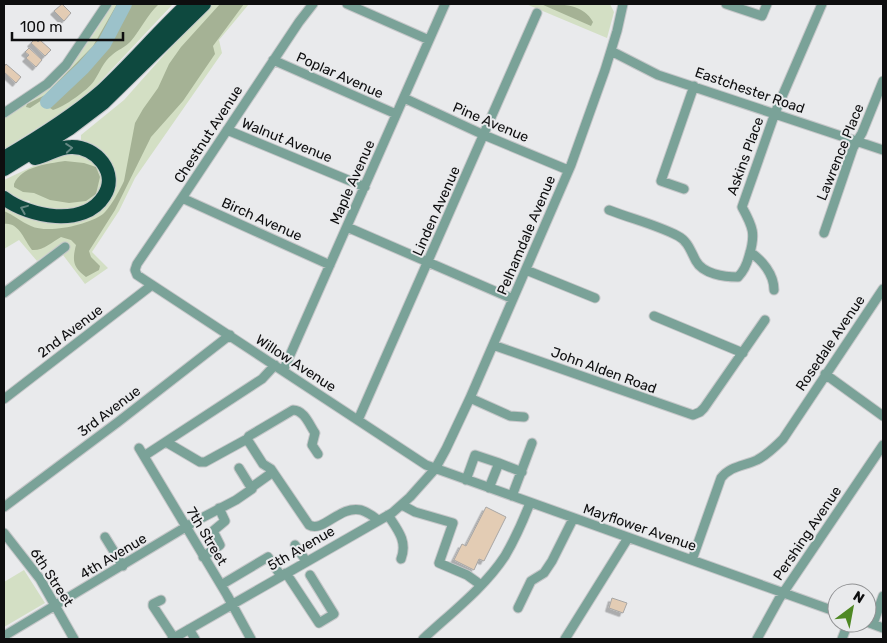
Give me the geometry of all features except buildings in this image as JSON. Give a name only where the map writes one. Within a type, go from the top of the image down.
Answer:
[{"type":"highway","points":[[4,165],[93,98],[188,4]]},
{"type":"highway","points":[[4,165],[65,132],[98,107],[204,4]]},
{"type":"highway","points":[[4,165],[62,148],[76,147],[89,150],[98,157],[105,166],[108,182],[105,195],[95,206],[72,215],[36,214],[18,207],[4,198]]},
{"type":"street","points":[[4,113],[47,84],[66,66],[107,4]]},
{"type":"street","name":"Chestnut Avenue","points":[[142,279],[135,270],[137,264],[273,60],[313,4]]},
{"type":"street","points":[[347,4],[429,40]]},
{"type":"street","name":"Maple Avenue","points":[[279,368],[330,265],[445,4]]},
{"type":"street","name":"Pelhamdale Avenue","points":[[435,469],[470,398],[568,170],[611,51],[622,4]]},
{"type":"street","points":[[726,4],[762,16],[766,4]]},
{"type":"street","name":"Askins Place","points":[[750,252],[754,241],[753,233],[742,207],[775,113],[822,4]]},
{"type":"street","name":"Linden Avenue","points":[[358,420],[537,13]]},
{"type":"street","name":"Eastchester Road","points":[[611,51],[658,75],[883,150]]},
{"type":"street","name":"Poplar Avenue","points":[[273,60],[396,114]]},
{"type":"street","name":"Lawrence Place","points":[[824,233],[853,148],[858,141],[883,81]]},
{"type":"street","points":[[684,189],[661,181],[694,86]]},
{"type":"street","name":"Pine Avenue","points":[[404,98],[484,135],[568,170]]},
{"type":"street","name":"Walnut Avenue","points":[[227,130],[365,187]]},
{"type":"street","name":"Birch Avenue","points":[[182,198],[330,265]]},
{"type":"street","points":[[609,210],[680,237],[691,249],[697,263],[711,272],[725,277],[738,276],[747,264],[750,252],[761,260],[774,282],[774,290]]},
{"type":"street","points":[[347,227],[513,299]]},
{"type":"street","points":[[4,293],[65,246]]},
{"type":"street","points":[[526,270],[595,298]]},
{"type":"street","name":"Willow Avenue","points":[[142,279],[426,465],[435,469]]},
{"type":"street","name":"2nd Avenue","points":[[4,399],[152,285]]},
{"type":"street","name":"Rosedale Avenue","points":[[692,560],[721,478],[732,468],[756,460],[771,451],[782,439],[883,289]]},
{"type":"street","points":[[654,316],[743,353],[765,320]]},
{"type":"street","name":"3rd Avenue","points":[[4,507],[230,336]]},
{"type":"street","name":"John Alden Road","points":[[493,345],[692,415],[704,408],[743,353]]},
{"type":"street","points":[[279,368],[166,442],[200,462],[205,462],[247,439],[293,410],[297,410],[302,413],[314,433],[312,445],[318,454]]},
{"type":"street","points":[[825,374],[883,416]]},
{"type":"street","points":[[470,398],[510,416],[524,416]]},
{"type":"street","points":[[247,439],[263,464],[273,472],[312,527],[319,527],[348,510],[362,510],[378,520]]},
{"type":"street","name":"7th Street","points":[[166,442],[141,452],[221,585],[251,639]]},
{"type":"street","points":[[512,496],[532,443]]},
{"type":"street","name":"Pershing Avenue","points":[[758,639],[784,592],[883,445]]},
{"type":"street","points":[[466,480],[475,455],[522,472]]},
{"type":"street","points":[[489,488],[499,463]]},
{"type":"street","points":[[239,468],[252,487]]},
{"type":"street","name":"Mayflower Avenue","points":[[435,469],[827,608]]},
{"type":"street","name":"5th Avenue","points":[[173,638],[388,515],[402,505],[435,469]]},
{"type":"street","name":"4th Avenue","points":[[4,636],[185,528],[236,500],[273,472]]},
{"type":"street","points":[[423,639],[481,585],[504,557],[516,537],[530,503]]},
{"type":"street","points":[[402,505],[415,512],[453,523],[439,563],[467,575],[481,585]]},
{"type":"street","points":[[203,557],[220,545],[213,531],[225,521],[220,508]]},
{"type":"street","points":[[388,515],[403,539],[404,547],[401,559]]},
{"type":"street","points":[[518,608],[531,581],[544,573],[552,561],[573,518]]},
{"type":"street","name":"6th Street","points":[[4,533],[37,575],[74,639]]},
{"type":"street","points":[[105,537],[123,566]]},
{"type":"street","points":[[564,639],[628,538]]},
{"type":"street","points":[[295,545],[306,561]]},
{"type":"street","points":[[221,585],[268,557],[284,574],[320,623],[334,614],[310,575]]},
{"type":"street","points":[[877,608],[883,596]]},
{"type":"street","points":[[161,600],[153,604],[153,606],[173,638]]},
{"type":"street","points":[[189,630],[195,639]]},
{"type":"green space","points":[[113,4],[173,4],[96,86],[68,109],[4,149],[4,118],[38,96],[59,78],[84,48]]},
{"type":"green space","points":[[117,4],[159,4],[131,41],[109,58],[91,85],[81,93],[53,110],[50,108],[50,105],[54,101],[48,96],[30,108],[26,107],[27,104],[45,95],[93,46]]},
{"type":"green space","points":[[212,4],[249,4],[219,40],[222,53],[135,178],[119,211],[92,252],[108,268],[85,284],[63,255],[67,251],[64,242],[37,261],[19,240],[4,249],[4,205],[25,218],[49,223],[79,220],[114,185],[112,168],[107,156],[97,146],[81,140],[81,135],[124,100],[196,19]]},
{"type":"green space","points":[[220,4],[244,4],[213,46],[215,54],[183,101],[151,137],[115,210],[89,251],[91,257],[100,266],[99,270],[86,277],[76,267],[74,255],[76,245],[71,240],[61,237],[44,248],[32,250],[21,232],[14,226],[4,224],[4,211],[31,226],[47,229],[78,225],[103,214],[112,203],[124,181],[135,123],[158,88],[169,64],[181,47]]},
{"type":"green space","points":[[526,4],[610,4],[614,12],[607,38]]},
{"type":"green space","points":[[541,4],[577,8],[589,16],[593,22],[591,26]]},
{"type":"green space","points":[[80,150],[103,168],[103,189],[90,205],[58,211],[28,206],[30,201],[21,200],[4,189],[4,180],[63,152]]},
{"type":"green space","points":[[65,161],[84,163],[96,167],[100,177],[96,194],[86,201],[69,203],[50,200],[34,193],[23,192],[14,187],[14,184],[23,173],[43,165]]},
{"type":"green space","points":[[24,570],[45,603],[4,627],[4,582]]},
{"type":"waterway","points":[[47,102],[83,68],[104,44],[125,4]]}]
